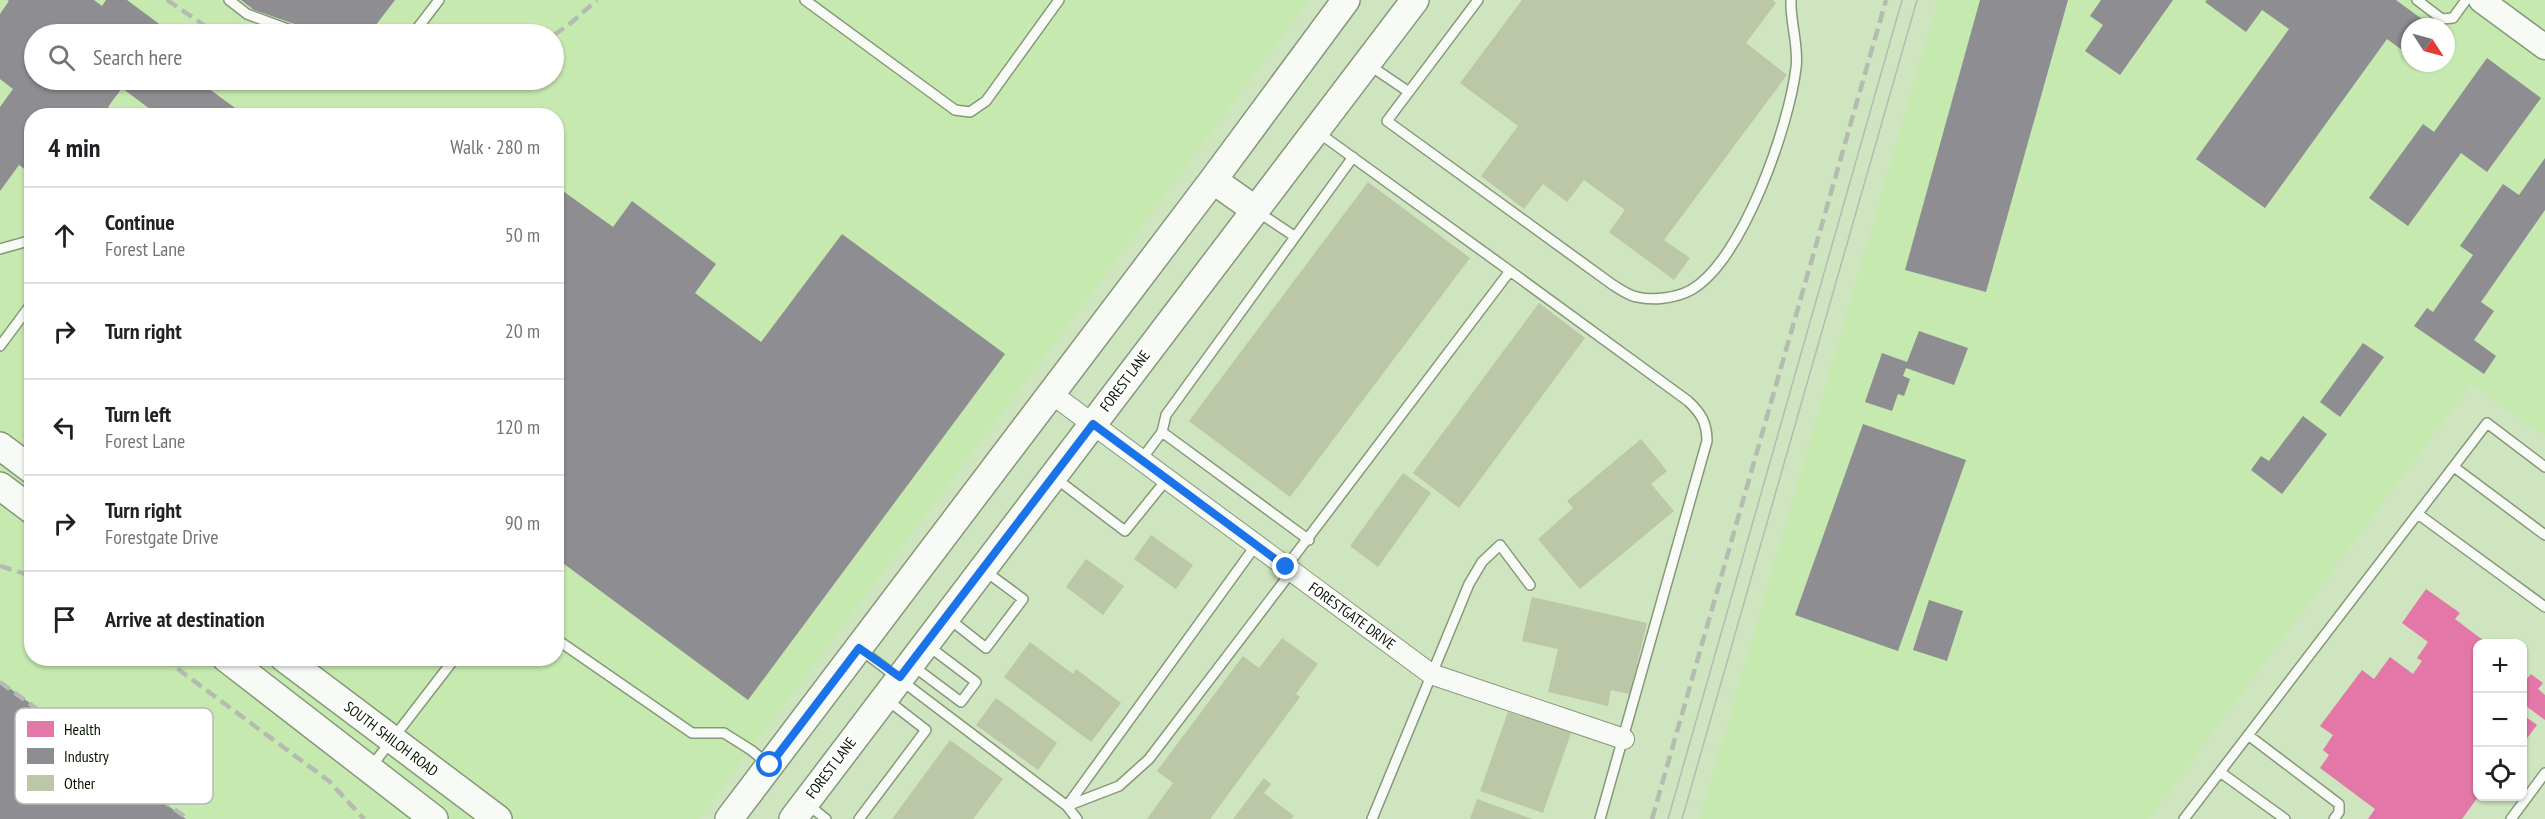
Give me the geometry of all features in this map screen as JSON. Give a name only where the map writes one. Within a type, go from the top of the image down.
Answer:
[{"type":"main road","points":[[729,819],[1052,394],[1346,0]]},
{"type":"main road","name":"FOREST LANE","points":[[799,811],[1414,0]]},
{"type":"main road","points":[[1213,180],[1254,209]]},
{"type":"main road","points":[[0,446],[24,464]]},
{"type":"main road","points":[[0,486],[24,504]]},
{"type":"main road","points":[[236,666],[434,819]]},
{"type":"main road","name":"SOUTH SHILOH ROAD","points":[[295,666],[498,819]]},
{"type":"street","points":[[2492,3],[2545,47]]},
{"type":"street","name":"FORESTGATE DRIVE","points":[[1052,394],[1431,674],[1624,739]]},
{"type":"lane","points":[[228,0],[248,14],[274,24]]},
{"type":"lane","points":[[421,24],[439,0]]},
{"type":"lane","points":[[805,0],[955,110],[970,112],[986,101],[1059,0]]},
{"type":"lane","points":[[1478,0],[1387,121],[1612,285],[1636,297],[1662,298],[1689,291],[1708,278],[1731,246],[1759,189],[1787,119],[1797,65],[1791,0]]},
{"type":"lane","points":[[2417,0],[2442,18],[2453,18],[2466,0]]},
{"type":"lane","points":[[1366,63],[1408,92]]},
{"type":"lane","points":[[1315,130],[1688,401],[1700,412],[1707,428],[1707,441],[1600,819]]},
{"type":"lane","points":[[1141,460],[1162,432],[1166,415],[1353,157]]},
{"type":"lane","points":[[1254,209],[1294,236]]},
{"type":"lane","points":[[0,249],[24,242]]},
{"type":"lane","points":[[1067,806],[1119,786],[1149,759],[1510,271]]},
{"type":"lane","points":[[0,346],[24,314]]},
{"type":"lane","points":[[2184,819],[2487,423],[2545,467]]},
{"type":"lane","points":[[1162,432],[1309,540]]},
{"type":"lane","points":[[2454,467],[2545,535]]},
{"type":"lane","points":[[1052,476],[1125,531],[1167,479]]},
{"type":"lane","points":[[2418,514],[2545,607]]},
{"type":"lane","points":[[1067,806],[1256,545]]},
{"type":"lane","points":[[1372,819],[1469,584],[1482,562],[1500,545],[1530,585]]},
{"type":"lane","points":[[946,617],[986,648],[1023,599],[982,569]]},
{"type":"lane","points":[[564,645],[692,733],[724,734],[751,750],[770,765]]},
{"type":"lane","points":[[859,648],[961,702],[976,682],[905,671]]},
{"type":"lane","points":[[370,769],[449,666]]},
{"type":"lane","points":[[905,671],[1067,806],[1077,819]]},
{"type":"lane","points":[[859,819],[926,730],[905,671]]},
{"type":"lane","points":[[2248,735],[2339,804],[2340,812],[2334,819]]},
{"type":"lane","points":[[2220,772],[2285,819]]},
{"type":"lane","points":[[2511,819],[2545,773]]},
{"type":"lane","points":[[799,811],[826,819]]},
{"type":"shaded area","points":[[0,0],[1310,0],[699,819],[0,819]]},
{"type":"shaded area","points":[[1938,0],[2545,0],[2545,438],[2471,384],[2149,819],[1700,819]]},
{"type":"building: Health","points":[[2426,589],[2460,613],[2455,619],[2481,639],[2473,639],[2473,801],[2475,801],[2462,819],[2368,819],[2375,809],[2320,768],[2329,755],[2323,750],[2333,735],[2320,726],[2362,670],[2374,679],[2390,657],[2413,674],[2422,661],[2417,658],[2428,642],[2402,623]]},
{"type":"building: Health","points":[[2531,674],[2543,683],[2538,689],[2545,695],[2545,720],[2527,707],[2527,679]]},
{"type":"building: Health","points":[[2527,718],[2537,725],[2527,738]]},
{"type":"building: Industry","points":[[7,0],[94,0],[102,6],[106,0],[127,0],[159,24],[24,24],[24,90],[121,90],[109,108],[24,108],[24,168],[19,165],[0,191],[0,107],[13,89],[0,79],[0,14],[9,1]]},
{"type":"building: Industry","points":[[241,0],[395,0],[377,24],[295,24],[254,10]]},
{"type":"building: Industry","points":[[1980,0],[2068,0],[1986,292],[1905,270]]},
{"type":"building: Industry","points":[[2101,0],[2173,0],[2120,75],[2085,51],[2103,25],[2090,16]]},
{"type":"building: Industry","points":[[2207,0],[2396,0],[2420,18],[2401,18],[2401,49],[2387,39],[2265,208],[2196,159],[2289,29],[2262,10],[2246,32],[2205,2]]},
{"type":"building: Industry","points":[[2487,58],[2541,98],[2487,172],[2461,153],[2408,226],[2369,198],[2423,124],[2434,132]]},
{"type":"building: Industry","points":[[125,90],[211,90],[235,108],[148,108]]},
{"type":"building: Industry","points":[[2545,158],[2545,210],[2481,302],[2494,311],[2474,340],[2496,356],[2484,374],[2414,326],[2427,308],[2433,312],[2473,255],[2460,246],[2503,184],[2519,195]]},
{"type":"building: Industry","points":[[564,192],[613,227],[632,201],[716,264],[695,293],[761,342],[842,234],[1005,354],[748,700],[564,564]]},
{"type":"building: Industry","points":[[1919,331],[1968,348],[1954,385],[1906,368],[1903,376],[1910,379],[1904,396],[1898,394],[1892,411],[1865,402],[1882,353],[1907,362]]},
{"type":"building: Industry","points":[[2363,343],[2384,357],[2340,417],[2320,402]]},
{"type":"building: Industry","points":[[2303,416],[2327,434],[2282,494],[2251,470],[2261,456],[2269,461]]},
{"type":"building: Industry","points":[[1863,424],[1966,460],[1898,651],[1795,615]]},
{"type":"building: Industry","points":[[1929,600],[1963,611],[1947,661],[1913,650]]},
{"type":"building: Industry","points":[[0,681],[36,708],[15,708],[15,804],[166,804],[186,819],[0,819]]},
{"type":"building: Other","points":[[1522,0],[1773,0],[1776,3],[1746,43],[1787,75],[1664,240],[1690,258],[1674,280],[1609,232],[1625,210],[1584,180],[1567,202],[1543,184],[1524,209],[1481,176],[1518,126],[1460,83]]},
{"type":"building: Other","points":[[1368,182],[1470,258],[1290,497],[1189,421]]},
{"type":"building: Other","points":[[1539,303],[1585,338],[1459,508],[1413,473]]},
{"type":"building: Other","points":[[1641,439],[1667,471],[1651,484],[1674,511],[1580,589],[1538,539],[1573,508],[1567,501]]},
{"type":"building: Other","points":[[1403,473],[1431,493],[1378,567],[1350,546]]},
{"type":"building: Other","points":[[1151,535],[1193,565],[1176,589],[1134,559]]},
{"type":"building: Other","points":[[1086,559],[1124,586],[1103,615],[1066,587]]},
{"type":"building: Other","points":[[1532,597],[1647,623],[1630,694],[1611,690],[1608,706],[1548,692],[1558,649],[1522,641]]},
{"type":"building: Other","points":[[1282,638],[1318,664],[1296,694],[1300,697],[1210,819],[1147,819],[1173,783],[1157,771],[1243,656],[1259,668]]},
{"type":"building: Other","points":[[1030,642],[1073,674],[1076,669],[1121,703],[1091,742],[1004,677]]},
{"type":"building: Other","points":[[996,698],[1057,743],[1038,770],[976,725]]},
{"type":"building: Other","points":[[1508,712],[1571,733],[1543,813],[1480,791]]},
{"type":"building: Other","points":[[950,740],[1003,779],[973,819],[892,819]]},
{"type":"building: Other","points":[[1264,778],[1271,784],[1264,793],[1294,816],[1291,819],[1233,819]]},
{"type":"building: Other","points":[[1477,799],[1532,819],[1470,819]]},
{"type":"tram line","points":[[1668,819],[1902,0]]},
{"type":"tram line","points":[[1682,819],[1917,0]]},
{"type":"railway","points":[[167,0],[202,24]]},
{"type":"railway","points":[[564,28],[597,0]]},
{"type":"railway","points":[[1652,819],[1886,0]]},
{"type":"railway","points":[[0,566],[24,574]]},
{"type":"railway","points":[[174,666],[329,781],[364,819]]},
{"type":"railway","points":[[0,682],[36,708]]},
{"type":"railway","points":[[167,804],[188,819]]},
{"type":"route","points":[[770,765],[859,648],[900,677],[1093,424],[1286,567]]}]
